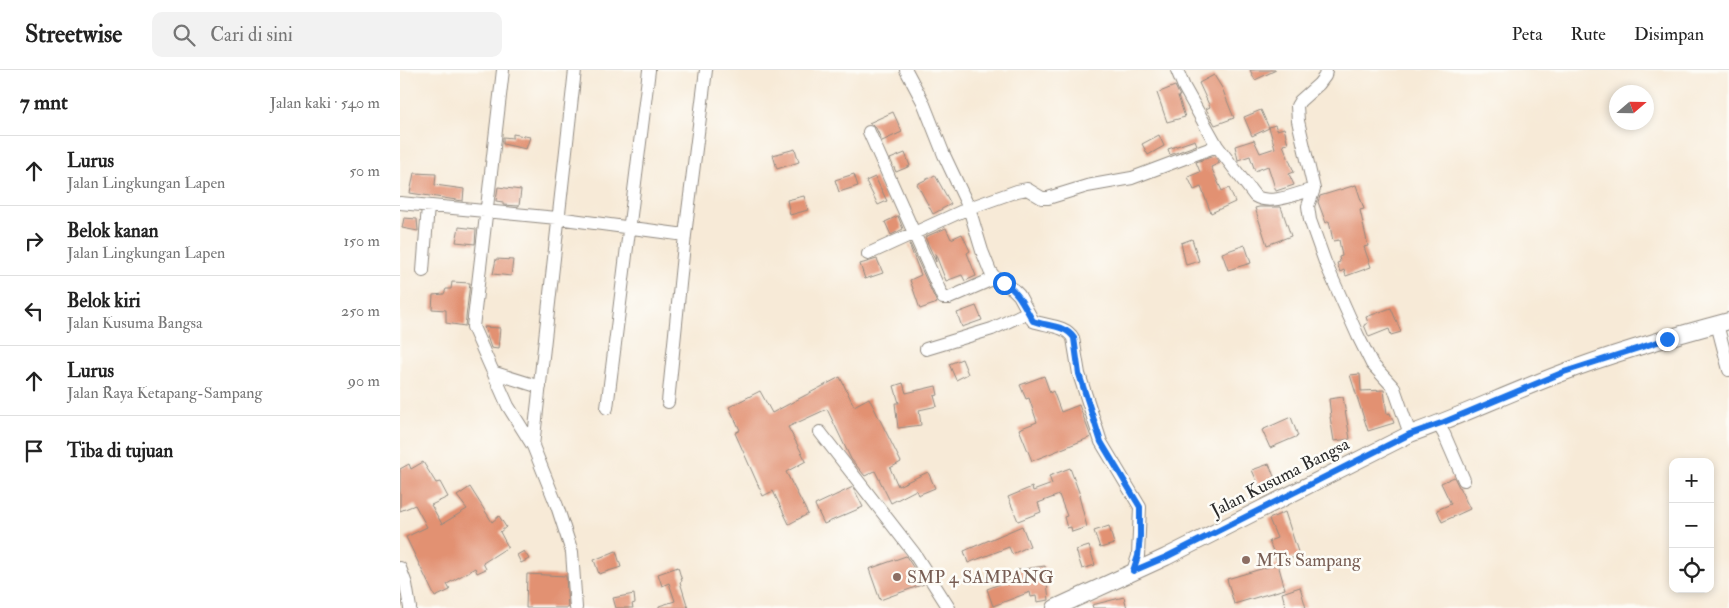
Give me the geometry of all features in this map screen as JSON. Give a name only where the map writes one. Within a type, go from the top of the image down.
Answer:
[{"type":"main road","name":"Jalan Kusuma Bangsa","points":[[1055,608],[1166,557],[1410,434],[1564,372],[1723,322]]},
{"type":"street","points":[[503,70],[473,328],[495,373],[508,406],[532,446],[556,506],[572,552],[576,608]]},
{"type":"street","points":[[532,446],[574,70]]},
{"type":"street","points":[[607,408],[649,70]]},
{"type":"street","points":[[668,402],[685,235],[706,70]]},
{"type":"street","points":[[906,70],[923,102],[944,155],[969,208],[982,251],[994,278],[1019,295],[1034,322],[1065,330],[1072,334],[1074,338],[1076,364],[1080,380],[1101,442],[1140,507],[1138,556],[1133,571]]},
{"type":"street","points":[[1177,70],[1184,87],[1217,146],[1258,198],[1272,199],[1314,189]]},
{"type":"street","points":[[1326,70],[1320,84],[1300,101],[1297,106],[1298,121],[1314,189],[1309,200],[1308,211],[1312,228],[1325,262],[1372,364],[1394,388],[1410,434]]},
{"type":"street","points":[[869,132],[916,233],[943,298],[949,298],[994,278]]},
{"type":"street","points":[[868,254],[969,208],[1024,188],[1042,198],[1048,198],[1087,186],[1132,178],[1217,146]]},
{"type":"street","points":[[400,203],[557,218],[685,235]]},
{"type":"street","points":[[423,271],[428,206]]},
{"type":"street","points":[[926,349],[992,329],[1028,312]]},
{"type":"street","points":[[1723,322],[1729,370]]},
{"type":"street","points":[[495,373],[540,387]]},
{"type":"street","points":[[1438,424],[1464,480]]},
{"type":"street","points":[[820,432],[914,553],[949,608]]},
{"type":"street","points":[[400,568],[406,584],[410,608]]},
{"type":"building","points":[[1250,70],[1276,70],[1255,80]]},
{"type":"building","points":[[1214,75],[1222,88],[1234,118],[1215,125],[1206,109],[1210,107],[1199,83]]},
{"type":"building","points":[[1175,86],[1180,96],[1178,96],[1185,117],[1167,122],[1157,93]]},
{"type":"building","points":[[1261,110],[1269,128],[1252,136],[1244,117]]},
{"type":"building","points":[[893,112],[902,132],[882,141],[876,128],[869,123]]},
{"type":"building","points":[[1275,125],[1277,130],[1284,128],[1288,144],[1283,145],[1294,172],[1289,174],[1294,185],[1276,191],[1268,166],[1255,171],[1250,156],[1238,160],[1235,146],[1254,140],[1260,153],[1275,148],[1269,127]]},
{"type":"building","points":[[513,134],[530,137],[526,149],[503,144],[503,137],[513,138]]},
{"type":"building","points":[[1159,135],[1164,146],[1148,155],[1142,144]]},
{"type":"building","points":[[1195,140],[1197,145],[1170,155],[1168,149]]},
{"type":"building","points":[[795,149],[799,162],[777,169],[773,155]]},
{"type":"building","points":[[905,153],[910,166],[896,172],[890,159]]},
{"type":"building","points":[[1214,156],[1220,163],[1211,167],[1222,191],[1229,188],[1235,202],[1211,213],[1201,187],[1194,190],[1188,177],[1200,172],[1196,162]]},
{"type":"building","points":[[414,173],[436,174],[435,185],[464,189],[463,201],[410,193]]},
{"type":"building","points":[[854,174],[858,186],[839,192],[835,180]]},
{"type":"building","points":[[935,175],[951,204],[933,214],[917,184]]},
{"type":"building","points":[[875,177],[887,201],[878,205],[866,181]]},
{"type":"building","points":[[1356,185],[1364,209],[1360,210],[1368,246],[1364,247],[1371,267],[1346,276],[1344,270],[1340,272],[1337,263],[1340,262],[1339,257],[1342,256],[1339,240],[1333,241],[1329,221],[1326,223],[1318,202],[1320,196]]},
{"type":"building","points":[[498,187],[521,190],[519,206],[503,205],[503,202],[496,201]]},
{"type":"building","points":[[804,196],[808,210],[790,215],[787,200]]},
{"type":"building","points":[[1281,207],[1291,236],[1267,245],[1255,208]]},
{"type":"building","points":[[898,216],[903,229],[891,235],[885,222]]},
{"type":"building","points":[[404,218],[417,219],[418,231],[402,228]]},
{"type":"building","points":[[459,227],[476,229],[475,244],[456,242]]},
{"type":"building","points":[[946,228],[951,239],[962,234],[970,251],[967,253],[976,276],[965,281],[962,275],[946,281],[935,253],[936,262],[925,237]]},
{"type":"building","points":[[1192,239],[1199,261],[1186,265],[1181,243]]},
{"type":"building","points":[[909,244],[937,303],[920,309],[910,280],[921,275]]},
{"type":"building","points":[[1245,245],[1251,263],[1228,270],[1222,253]]},
{"type":"building","points":[[496,259],[513,260],[511,276],[493,274]]},
{"type":"building","points":[[877,259],[883,273],[865,279],[860,264]]},
{"type":"building","points":[[452,282],[470,283],[465,326],[446,323],[446,310],[432,309],[433,295],[444,294],[446,289],[451,289]]},
{"type":"building","points":[[976,306],[982,320],[962,327],[957,313]]},
{"type":"building","points":[[1391,308],[1401,332],[1391,335],[1389,329],[1369,337],[1364,325],[1368,323],[1366,317]]},
{"type":"building","points":[[484,327],[500,328],[498,349],[491,348]]},
{"type":"building","points":[[962,359],[968,374],[956,380],[949,364]]},
{"type":"building","points":[[1360,374],[1361,391],[1384,390],[1387,414],[1390,413],[1394,423],[1368,431],[1350,375]]},
{"type":"building","points":[[1044,376],[1050,393],[1053,391],[1061,412],[1079,405],[1091,437],[1032,461],[1019,429],[1037,422],[1029,398],[1026,399],[1020,385]]},
{"type":"building","points":[[840,377],[854,406],[869,398],[901,462],[890,468],[898,486],[928,472],[935,488],[918,495],[916,490],[891,503],[875,471],[865,476],[851,459],[827,409],[788,427],[806,461],[786,472],[808,514],[789,524],[773,491],[763,496],[735,433],[740,430],[729,407],[760,391],[772,413]]},
{"type":"building","points":[[903,383],[906,393],[936,386],[938,395],[934,396],[937,406],[919,410],[921,425],[898,428],[895,403],[899,403],[894,386]]},
{"type":"building","points":[[1343,397],[1350,439],[1334,441],[1329,399]]},
{"type":"building","points":[[1291,417],[1298,436],[1270,448],[1262,430]]},
{"type":"building","points":[[423,462],[436,483],[440,482],[448,497],[431,505],[442,524],[467,509],[457,496],[470,487],[492,522],[499,516],[506,527],[500,532],[508,547],[483,563],[486,569],[477,573],[475,568],[447,584],[450,590],[435,597],[406,537],[427,527],[415,505],[400,511],[400,469],[409,464],[411,469]]},
{"type":"building","points":[[1269,464],[1275,479],[1259,486],[1252,470]]},
{"type":"building","points":[[1070,468],[1080,495],[1087,527],[1072,532],[1071,527],[1067,528],[1064,517],[1067,516],[1059,495],[1038,503],[1041,512],[1018,521],[1008,497],[1032,487],[1033,491],[1052,484],[1049,476]]},
{"type":"building","points":[[1454,477],[1470,509],[1442,522],[1437,510],[1451,504],[1441,483]]},
{"type":"building","points":[[853,487],[863,507],[824,524],[815,505]]},
{"type":"building","points":[[1285,512],[1299,555],[1278,564],[1269,541],[1277,538],[1269,519]]},
{"type":"building","points":[[1022,526],[1030,546],[1012,554],[1009,547],[968,563],[964,551]]},
{"type":"building","points":[[1109,526],[1114,544],[1100,548],[1094,531]]},
{"type":"building","points":[[1089,546],[1095,565],[1082,569],[1076,550]]},
{"type":"building","points":[[524,551],[529,559],[521,563],[517,555]]},
{"type":"building","points":[[616,551],[621,567],[599,574],[594,560]]},
{"type":"building","name":"SMP 4 SAMPANG","points":[[906,556],[924,584],[880,600],[869,569]]},
{"type":"building","points":[[1278,564],[1285,589],[1234,604],[1227,579]]},
{"type":"building","points":[[1045,566],[1049,600],[1037,602],[1036,596],[1031,597],[1030,592],[993,606],[987,589],[1018,577],[1017,570]]},
{"type":"building","points":[[678,567],[682,581],[680,582],[688,608],[659,608],[659,606],[675,601],[669,583],[662,586],[658,574]]},
{"type":"building","points":[[527,574],[566,576],[568,608],[526,608]]},
{"type":"building","points":[[1300,587],[1306,608],[1286,608],[1282,593]]},
{"type":"building","points":[[634,594],[635,603],[632,604],[633,608],[616,608],[613,598]]},
{"type":"building","points":[[1124,597],[1127,608],[1093,608],[1092,605]]},
{"type":"place","name":"MTs Sampang","points":[[1246,560]]},
{"type":"place","name":"SMP 4 SAMPANG","points":[[897,577]]},
{"type":"route","points":[[1004,283],[1019,295],[1034,322],[1065,330],[1072,334],[1074,338],[1076,364],[1101,442],[1139,503],[1141,513],[1140,536],[1138,556],[1133,571],[1166,557],[1410,434],[1444,422],[1564,372],[1667,339]]}]
